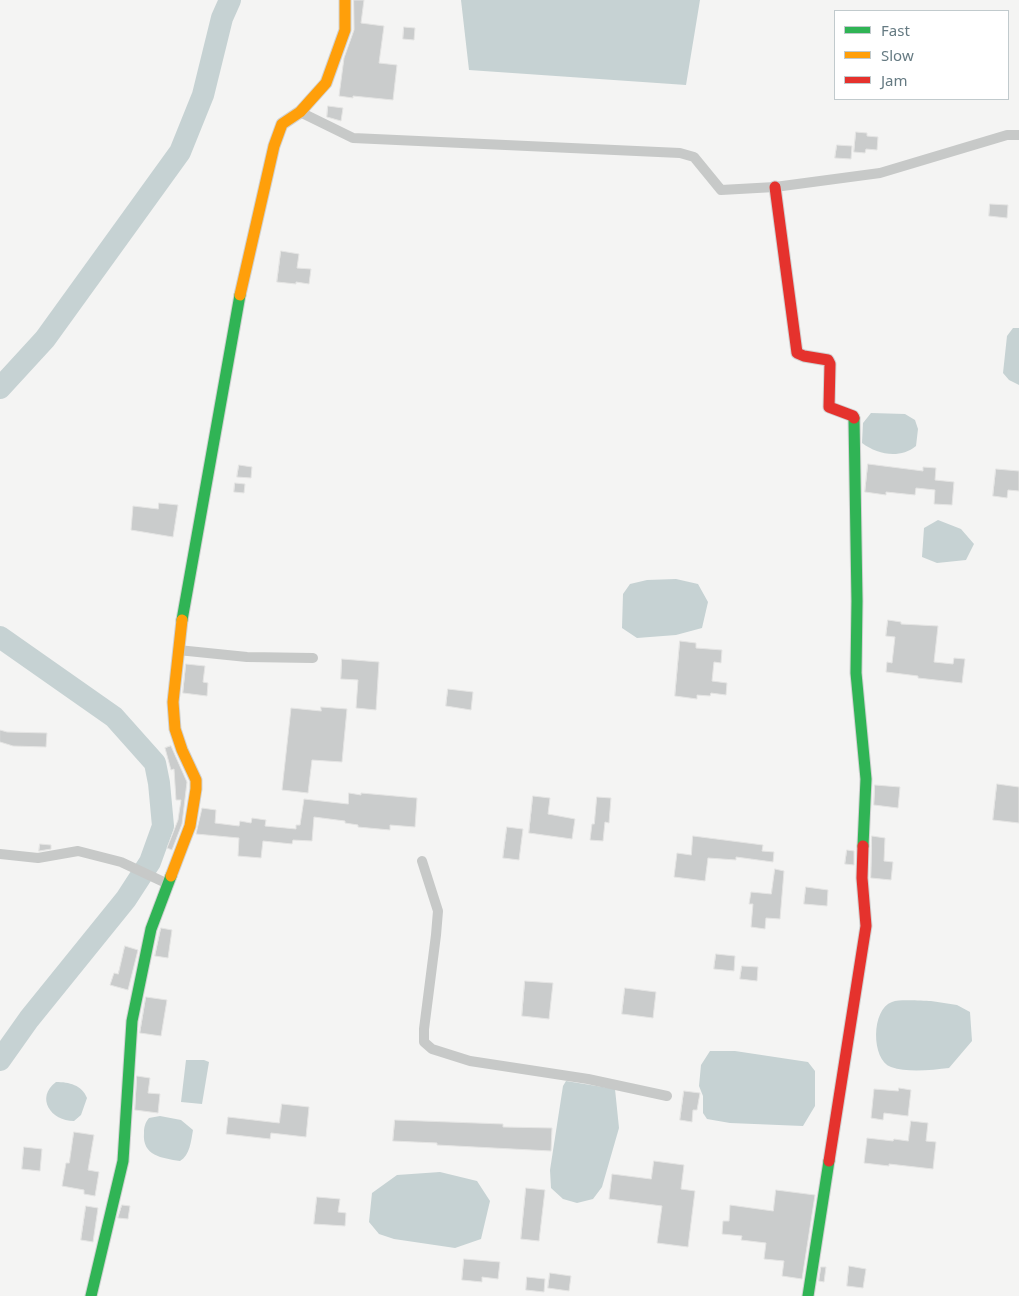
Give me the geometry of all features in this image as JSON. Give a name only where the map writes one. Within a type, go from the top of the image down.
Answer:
[{"type":"street","points":[[91,1296],[123,1161],[132,1021],[151,929],[165,882],[190,826],[196,789],[196,780],[182,750],[175,729],[173,702],[183,610],[237,306],[274,146],[282,124],[300,112],[326,83],[345,30],[345,0]]},
{"type":"street","points":[[300,112],[352,138],[680,153],[694,157],[721,190],[776,186],[880,173],[1007,135],[1019,135]]},
{"type":"street","points":[[776,186],[797,353],[802,357],[824,358],[828,360],[830,364],[829,407],[850,414],[855,420],[856,673],[866,779],[862,878],[866,926],[808,1296]]},
{"type":"street","points":[[178,650],[247,657],[313,658]]},
{"type":"street","points":[[0,854],[38,858],[78,851],[121,862],[165,882]]},
{"type":"street","points":[[422,861],[438,911],[424,1042],[432,1049],[470,1061],[588,1079],[667,1096]]},
{"type":"shaded area","points":[[461,0],[700,0],[686,85],[469,70]]},
{"type":"shaded area","points":[[1013,328],[1019,328],[1019,385],[1009,380],[1003,373],[1007,336]]},
{"type":"shaded area","points":[[871,413],[905,414],[915,420],[918,429],[916,446],[903,453],[889,454],[882,453],[862,443],[863,423]]},
{"type":"shaded area","points":[[938,520],[961,529],[974,544],[966,560],[937,563],[922,557],[924,528]]},
{"type":"shaded area","points":[[676,579],[698,584],[708,602],[702,628],[676,635],[637,638],[622,628],[623,594],[630,584],[647,580]]},
{"type":"shaded area","points":[[905,1000],[957,1005],[970,1012],[972,1041],[949,1068],[912,1070],[891,1067],[884,1062],[877,1045],[877,1024],[880,1014],[892,1002]]},
{"type":"shaded area","points":[[710,1051],[735,1051],[808,1062],[815,1071],[815,1106],[803,1126],[730,1123],[707,1119],[703,1113],[703,1096],[699,1086],[701,1065]]},
{"type":"shaded area","points":[[186,1060],[204,1060],[209,1062],[202,1104],[181,1102]]},
{"type":"shaded area","points":[[566,1081],[615,1089],[619,1128],[602,1187],[593,1199],[577,1203],[563,1199],[551,1188],[550,1170],[563,1086]]},
{"type":"shaded area","points":[[56,1082],[75,1085],[82,1090],[87,1098],[81,1115],[74,1121],[59,1117],[49,1108],[46,1101],[47,1095],[50,1088]]},
{"type":"shaded area","points":[[160,1116],[181,1120],[193,1130],[188,1151],[180,1161],[160,1157],[146,1147],[144,1133],[146,1123],[149,1118]]},
{"type":"shaded area","points":[[440,1172],[477,1181],[490,1201],[481,1239],[455,1248],[394,1239],[379,1234],[369,1222],[372,1193],[397,1175]]},
{"type":"building","points":[[354,0],[364,0],[361,23],[384,26],[379,63],[397,65],[393,100],[339,96],[344,58],[354,30]]},
{"type":"building","points":[[404,27],[415,28],[414,40],[403,39]]},
{"type":"building","points":[[328,106],[343,108],[341,121],[327,117]]},
{"type":"building","points":[[856,132],[878,137],[877,150],[866,149],[865,153],[854,152]]},
{"type":"building","points":[[837,145],[852,146],[851,159],[835,158]]},
{"type":"building","points":[[990,204],[1008,205],[1007,218],[989,216]]},
{"type":"building","points":[[281,251],[299,254],[297,268],[311,269],[309,284],[277,282]]},
{"type":"building","points":[[868,464],[923,471],[923,467],[936,468],[935,480],[954,482],[952,505],[934,504],[935,490],[916,488],[915,495],[886,492],[886,495],[865,492]]},
{"type":"building","points":[[239,465],[252,467],[251,478],[237,477]]},
{"type":"building","points":[[996,469],[1019,471],[1019,491],[1008,490],[1007,498],[993,496]]},
{"type":"building","points":[[235,483],[245,484],[244,493],[234,492]]},
{"type":"building","points":[[159,503],[178,505],[173,537],[131,530],[133,506],[158,509]]},
{"type":"building","points":[[888,620],[901,622],[901,624],[938,626],[934,662],[953,664],[954,658],[965,659],[962,683],[886,672],[887,662],[892,663],[895,637],[886,636]]},
{"type":"building","points":[[680,641],[696,643],[696,648],[722,650],[721,663],[714,662],[712,681],[727,683],[726,695],[711,693],[710,696],[697,695],[697,699],[675,696]]},
{"type":"building","points":[[342,659],[379,662],[376,710],[356,708],[358,680],[341,679]]},
{"type":"building","points":[[186,664],[205,666],[203,682],[208,683],[207,696],[183,693]]},
{"type":"building","points":[[448,689],[473,692],[471,710],[446,706]]},
{"type":"building","points":[[321,707],[347,709],[342,762],[312,760],[308,793],[282,790],[291,708],[321,711]]},
{"type":"building","points":[[0,730],[7,732],[47,733],[46,747],[13,746],[0,742]]},
{"type":"building","points":[[171,746],[187,782],[182,824],[172,850],[167,848],[178,820],[181,800],[176,800],[174,769],[171,770],[165,748]]},
{"type":"building","points":[[997,784],[1019,787],[1019,823],[993,820]]},
{"type":"building","points":[[875,785],[900,787],[898,808],[874,805]]},
{"type":"building","points":[[349,793],[417,798],[415,827],[390,825],[390,830],[358,827],[358,825],[345,823],[345,821],[314,817],[312,841],[293,840],[292,844],[263,841],[261,858],[238,856],[239,838],[196,834],[202,808],[216,810],[215,823],[239,826],[240,821],[251,823],[252,818],[266,820],[265,826],[296,829],[296,825],[300,825],[304,799],[348,804]]},
{"type":"building","points":[[533,796],[550,798],[548,814],[575,819],[572,839],[529,833]]},
{"type":"building","points":[[597,797],[611,798],[609,823],[605,822],[603,841],[590,840]]},
{"type":"building","points":[[507,827],[523,829],[519,860],[503,858]]},
{"type":"building","points":[[693,836],[763,845],[762,851],[774,852],[773,862],[736,857],[736,860],[708,858],[705,881],[674,877],[677,853],[691,855]]},
{"type":"building","points":[[872,836],[885,838],[884,861],[893,862],[891,880],[871,878]]},
{"type":"building","points":[[40,844],[51,845],[51,849],[39,851]]},
{"type":"building","points":[[847,850],[854,851],[854,865],[845,864]]},
{"type":"building","points":[[775,869],[784,871],[780,919],[766,918],[765,929],[751,927],[753,904],[749,904],[751,892],[771,894]]},
{"type":"building","points":[[806,887],[828,890],[827,906],[804,904]]},
{"type":"building","points":[[161,928],[172,930],[168,958],[155,956]]},
{"type":"building","points":[[125,946],[138,950],[128,990],[110,985],[114,973],[118,974]]},
{"type":"building","points":[[716,954],[735,956],[734,971],[714,969]]},
{"type":"building","points":[[742,966],[758,967],[757,981],[740,979]]},
{"type":"building","points":[[525,981],[553,983],[549,1019],[522,1016]]},
{"type":"building","points":[[625,988],[656,992],[653,1018],[622,1014]]},
{"type":"building","points":[[146,997],[167,1000],[161,1036],[140,1033]]},
{"type":"building","points":[[137,1076],[150,1078],[148,1093],[160,1094],[158,1113],[135,1110]]},
{"type":"building","points":[[899,1088],[911,1090],[908,1116],[884,1113],[883,1120],[871,1118],[874,1089],[898,1091]]},
{"type":"building","points":[[684,1091],[700,1093],[697,1110],[693,1110],[692,1122],[680,1120]]},
{"type":"building","points":[[282,1104],[309,1107],[306,1137],[271,1133],[270,1139],[226,1134],[228,1117],[279,1123]]},
{"type":"building","points":[[395,1120],[503,1124],[503,1127],[552,1128],[551,1151],[393,1141]]},
{"type":"building","points":[[911,1121],[928,1123],[926,1141],[936,1142],[933,1169],[864,1163],[867,1138],[908,1141]]},
{"type":"building","points":[[74,1132],[94,1135],[88,1170],[99,1172],[95,1196],[84,1194],[84,1190],[62,1186],[66,1163],[69,1163]]},
{"type":"building","points":[[24,1147],[42,1149],[40,1171],[22,1169]]},
{"type":"building","points":[[654,1161],[684,1165],[681,1189],[695,1191],[688,1247],[657,1243],[662,1206],[609,1199],[612,1174],[651,1179]]},
{"type":"building","points":[[526,1188],[545,1190],[539,1241],[521,1239]]},
{"type":"building","points":[[776,1190],[815,1195],[802,1279],[782,1276],[784,1261],[764,1259],[766,1243],[741,1240],[742,1236],[722,1234],[723,1221],[729,1221],[730,1205],[773,1211]]},
{"type":"building","points":[[317,1197],[340,1199],[338,1212],[346,1213],[345,1226],[314,1224]]},
{"type":"building","points":[[122,1205],[130,1206],[128,1219],[118,1218]]},
{"type":"building","points":[[86,1206],[98,1208],[93,1242],[81,1240]]},
{"type":"building","points":[[464,1259],[500,1262],[498,1279],[482,1277],[482,1282],[462,1280]]},
{"type":"building","points":[[849,1266],[866,1269],[863,1288],[847,1286]]},
{"type":"building","points":[[821,1267],[826,1267],[824,1282],[819,1281]]},
{"type":"building","points":[[550,1273],[571,1276],[569,1291],[548,1288]]},
{"type":"building","points":[[527,1277],[545,1279],[544,1292],[526,1290]]},
{"type":"waterway","points":[[0,388],[45,339],[180,152],[203,95],[222,18],[230,0]]},
{"type":"waterway","points":[[0,637],[114,717],[155,763],[163,826],[150,862],[126,899],[29,1019],[0,1060]]},
{"type":"traffic: fast","points":[[182,620],[240,295]]},
{"type":"traffic: fast","points":[[854,418],[857,601],[856,673],[866,779],[863,846]]},
{"type":"traffic: fast","points":[[91,1296],[123,1161],[132,1021],[151,929],[171,876]]},
{"type":"traffic: fast","points":[[808,1296],[829,1161]]},
{"type":"traffic: slow","points":[[240,295],[274,146],[282,124],[300,112],[326,83],[345,30],[345,0]]},
{"type":"traffic: slow","points":[[171,876],[190,826],[196,789],[196,780],[182,750],[175,729],[173,702],[182,620]]},
{"type":"traffic: jam","points":[[775,187],[797,353],[828,360],[830,364],[829,407],[854,418]]},
{"type":"traffic: jam","points":[[829,1161],[866,926],[862,878],[863,846]]}]
